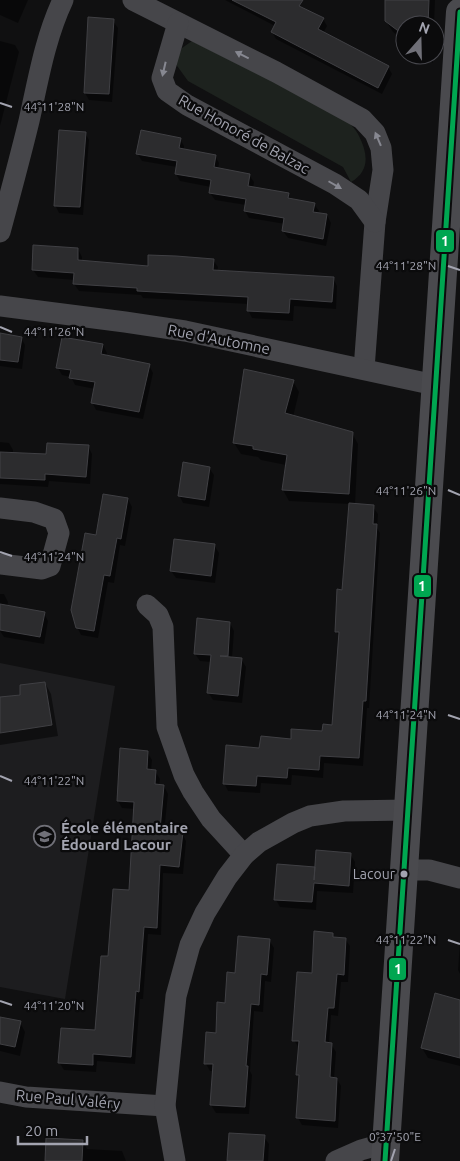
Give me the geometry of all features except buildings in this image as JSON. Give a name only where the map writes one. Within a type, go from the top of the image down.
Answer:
[{"type":"main road","points":[[385,1152],[435,385],[456,124],[459,25]]},
{"type":"street","points":[[0,232],[22,153],[41,67],[56,14],[63,0]]},
{"type":"street","points":[[133,0],[276,72],[362,119],[375,133],[383,156],[383,170],[375,222],[364,370]]},
{"type":"street","name":"Rue Honoré de Balzac","points":[[178,22],[162,78],[167,91],[187,105],[335,184],[359,200],[375,222]]},
{"type":"street","name":"Rue d'Automne","points":[[0,306],[185,332],[435,385]]},
{"type":"street","points":[[0,508],[34,512],[54,519],[59,533],[50,566],[42,569],[0,564]]},
{"type":"street","points":[[147,605],[158,615],[163,627],[167,727],[184,775],[211,819],[244,855]]},
{"type":"street","points":[[175,1161],[165,1106],[176,996],[190,945],[205,912],[227,877],[244,855],[259,842],[277,831],[310,816],[344,811],[408,810]]},
{"type":"street","points":[[404,870],[429,870],[460,878]]},
{"type":"street","name":"Rue Paul Valéry","points":[[0,1092],[26,1097],[165,1106]]},
{"type":"street","points":[[336,1161],[361,1150],[385,1152]]},
{"type":"shaded area","points":[[192,41],[344,117],[358,133],[364,149],[366,162],[362,173],[351,182],[343,167],[188,81],[175,63],[182,48]]},
{"type":"shaded area","name":"École élémentaire Édouard Lacour","points":[[0,663],[115,686],[65,999],[0,987]]},
{"type":"transit line","name":"1","points":[[385,1161],[460,12]]},
{"type":"place","name":"École élémentaire Édouard Lacour","points":[[45,836]]},
{"type":"place","name":"Lacour","points":[[404,874]]}]
